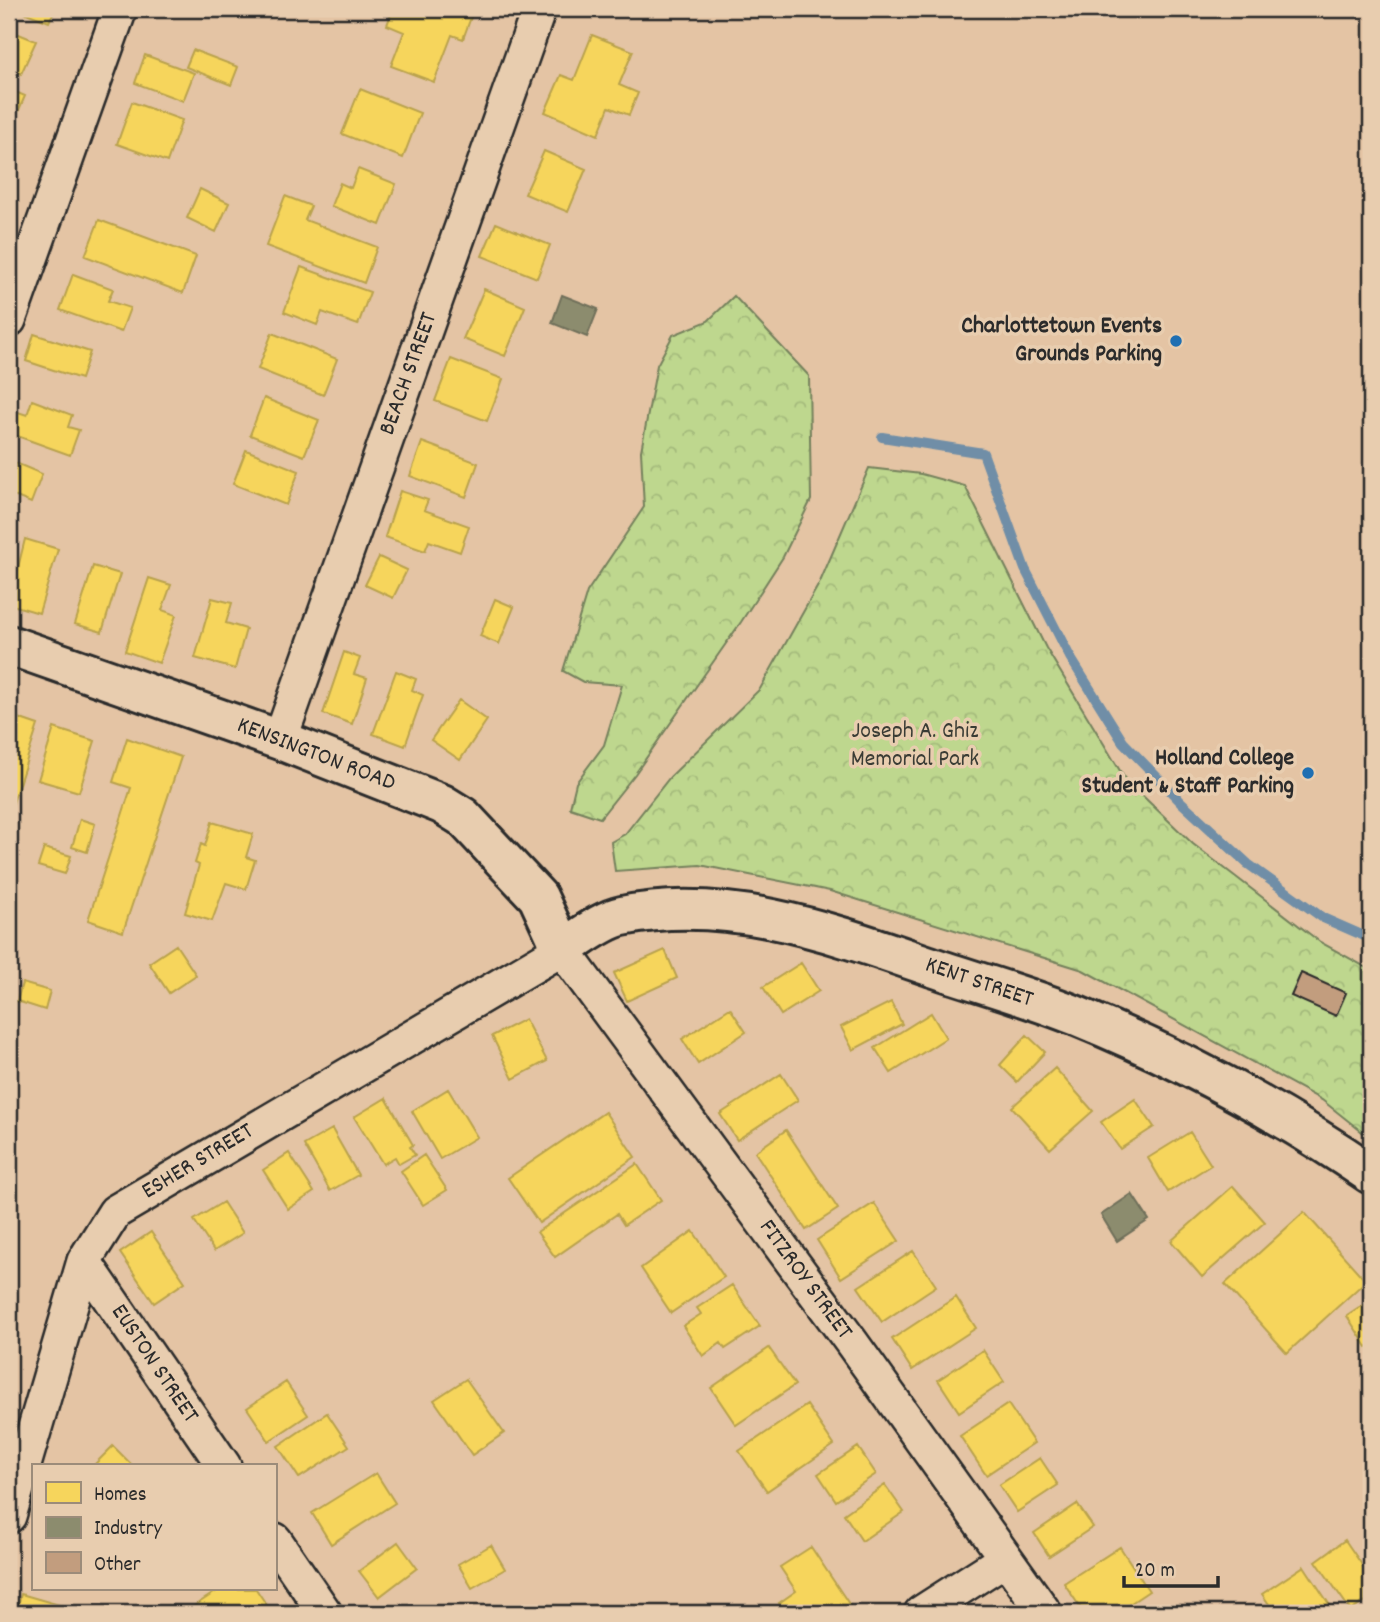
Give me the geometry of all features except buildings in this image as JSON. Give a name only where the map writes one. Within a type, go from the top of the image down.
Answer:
[{"type":"street","points":[[9,320],[120,9]]},
{"type":"street","name":"BEACH STREET","points":[[280,740],[539,9]]},
{"type":"street","name":"KENSINGTON ROAD","points":[[9,645],[280,740],[442,804],[463,817],[538,897],[562,949]]},
{"type":"street","name":"KENT STREET","points":[[562,949],[618,916],[686,908],[741,914],[820,929],[1077,1016],[1195,1071],[1309,1132],[1371,1174]]},
{"type":"street","name":"ESHER STREET","points":[[9,1516],[84,1261],[115,1212],[562,949]]},
{"type":"street","name":"FITZROY STREET","points":[[562,949],[852,1343],[1045,1613]]},
{"type":"street","name":"EUSTON STREET","points":[[84,1261],[223,1464]]},
{"type":"street","points":[[276,1541],[326,1613]]},
{"type":"street","points":[[921,1613],[1005,1559]]},
{"type":"green space","points":[[734,296],[809,376],[811,500],[783,557],[741,622],[635,774],[600,818],[570,808],[576,783],[604,745],[622,685],[583,682],[563,671],[587,592],[644,507],[641,451],[657,365],[673,335],[708,321]]},
{"type":"green space","name":"Joseph A. Ghiz Memorial Park","points":[[869,468],[921,474],[965,486],[1046,648],[1125,779],[1193,844],[1320,942],[1371,970],[1371,1139],[1322,1100],[1083,970],[830,891],[700,865],[615,871],[611,842],[625,834],[670,777],[760,689],[820,582]]},
{"type":"waterway","points":[[882,437],[983,453],[1025,569],[1070,657],[1123,742],[1181,802],[1248,864],[1323,918],[1371,939]]},
{"type":"place","name":"Charlottetown Events Grounds Parking","points":[[1176,341]]},
{"type":"place","name":"Holland College Student & Staff Parking","points":[[1308,773]]}]
